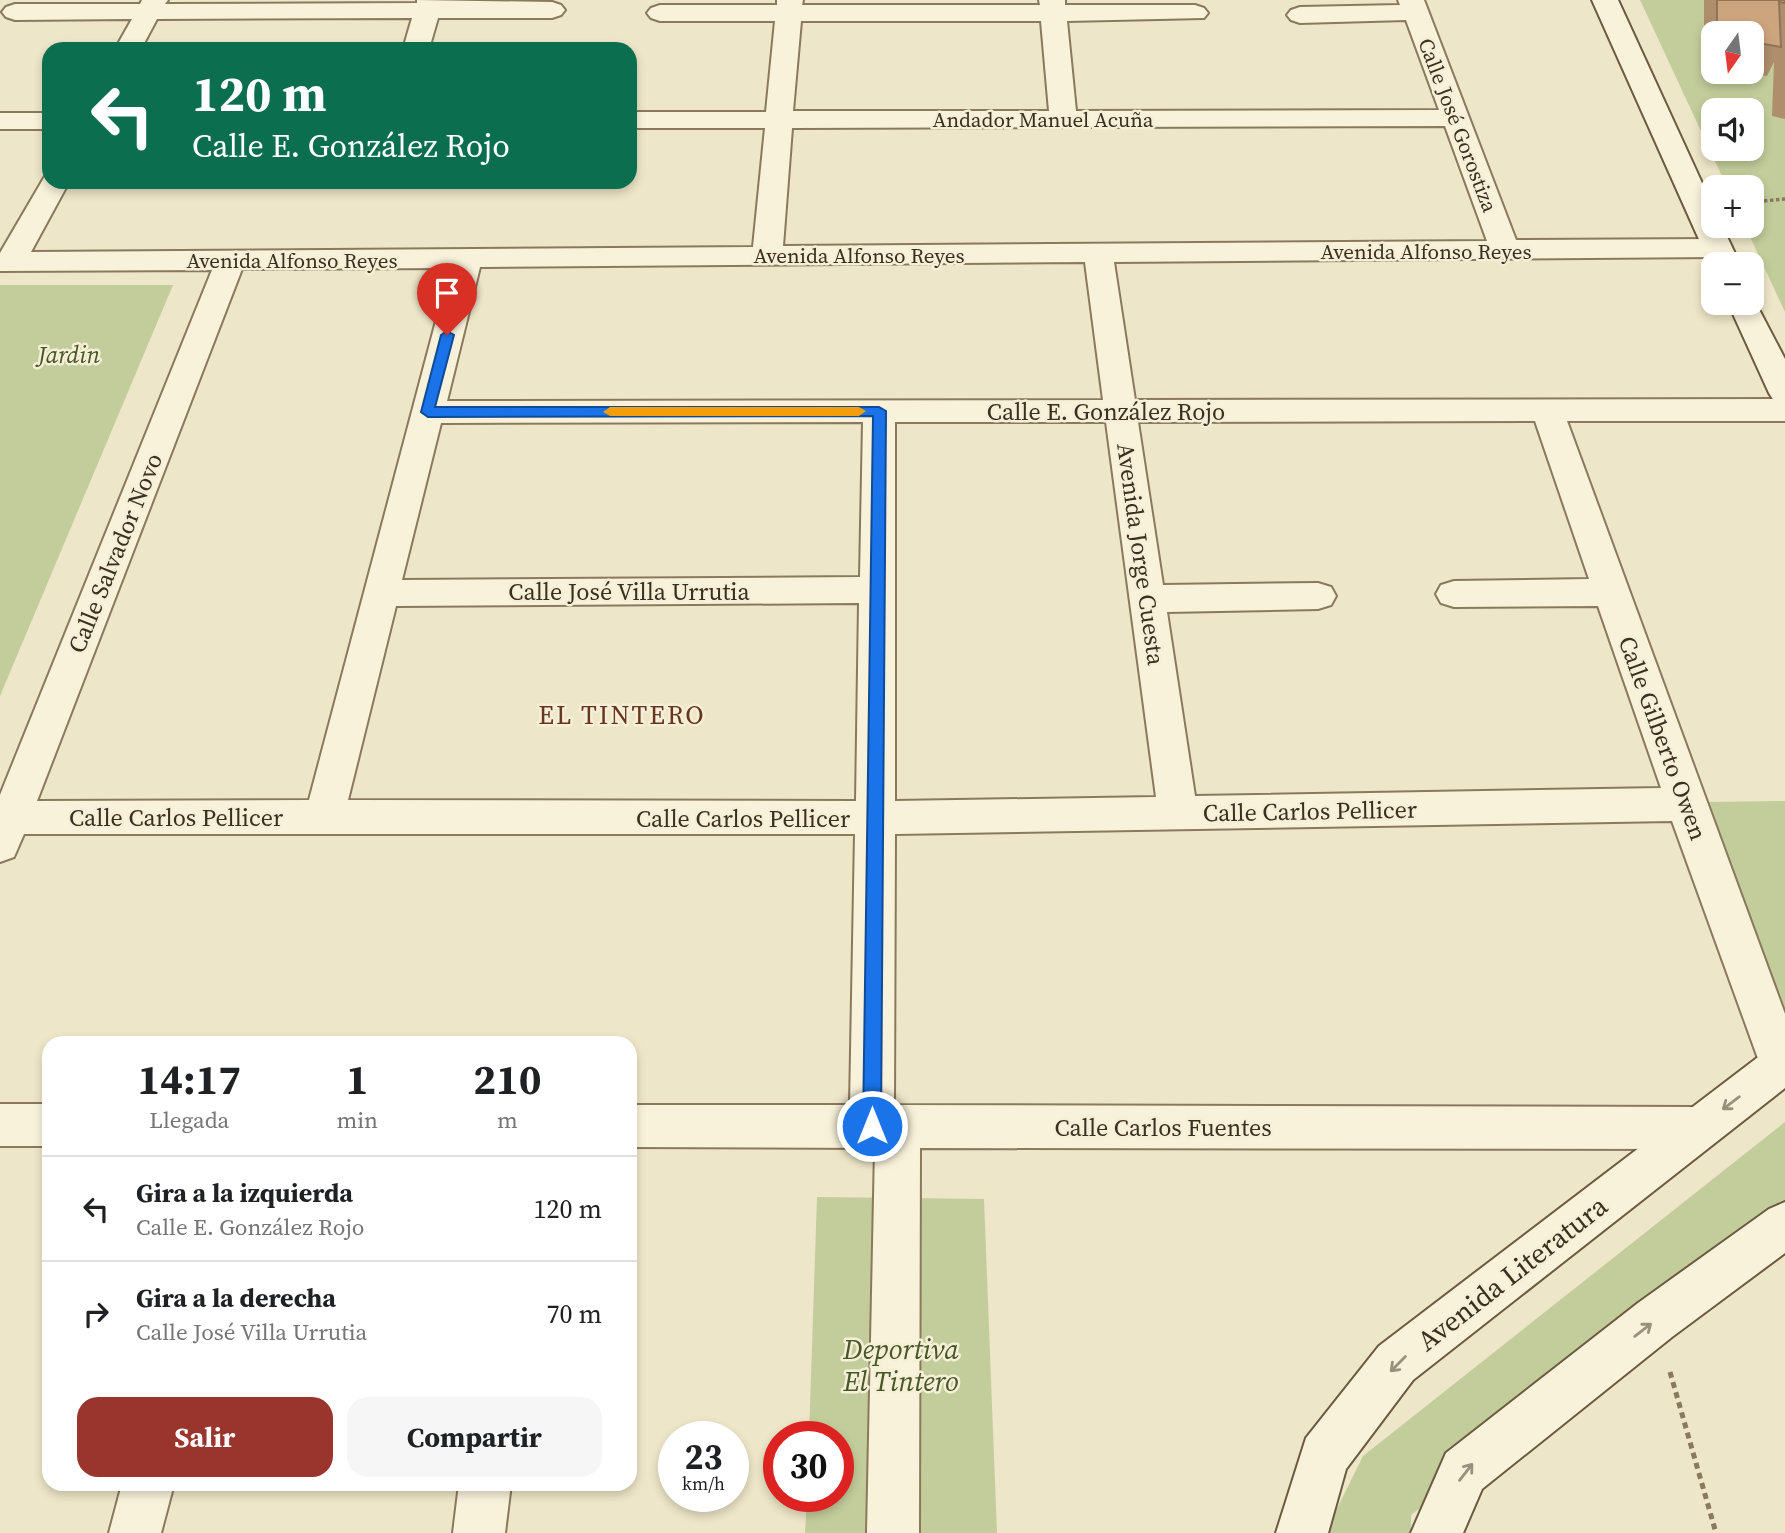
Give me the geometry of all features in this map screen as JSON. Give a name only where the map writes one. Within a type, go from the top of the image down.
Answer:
[{"type":"street","points":[[1605,0],[1719,252]]},
{"type":"street","points":[[418,42],[429,5]]},
{"type":"street","points":[[15,12],[152,6],[429,5],[552,10]]},
{"type":"street","points":[[132,42],[152,6]]},
{"type":"street","points":[[767,256],[790,6]]},
{"type":"street","points":[[660,13],[790,6],[1052,7],[1195,13]]},
{"type":"street","points":[[1300,15],[1413,6]]},
{"type":"street","name":"Calle José Gorostiza","points":[[1413,6],[1505,250]]},
{"type":"street","points":[[1052,7],[1063,119]]},
{"type":"street","name":"Andador Manuel Acuña","points":[[637,120],[1456,118]]},
{"type":"street","points":[[0,121],[42,121]]},
{"type":"street","points":[[6,262],[51,189]]},
{"type":"street","name":"Avenida Alfonso Reyes","points":[[6,262],[1505,250],[1701,255]]},
{"type":"street","name":"Avenida Jorge Cuesta","points":[[1098,253],[1178,813]]},
{"type":"street","points":[[324,816],[467,259]]},
{"type":"street","name":"Calle Salvador Novo","points":[[5,832],[230,261]]},
{"type":"street","points":[[1749,315],[1785,394]]},
{"type":"street","name":"Calle Gilberto Owen","points":[[1547,410],[1686,804],[1784,1063]]},
{"type":"street","name":"Calle E. González Rojo","points":[[428,412],[1785,410]]},
{"type":"street","points":[[879,411],[875,818],[885,1127],[892,1533]]},
{"type":"street","name":"Calle José Villa Urrutia","points":[[381,593],[877,590]]},
{"type":"street","points":[[1454,594],[1612,592]]},
{"type":"street","points":[[1147,599],[1318,596]]},
{"type":"street","name":"Calle Carlos Pellicer","points":[[5,832],[324,816],[875,818],[1686,804]]},
{"type":"street","name":"Avenida Literatura","points":[[1302,1533],[1324,1456],[1396,1363],[1784,1063]]},
{"type":"street","points":[[0,1125],[42,1125]]},
{"type":"street","name":"Calle Carlos Fuentes","points":[[637,1126],[1697,1128]]},
{"type":"street","points":[[1437,1533],[1464,1471],[1655,1320],[1785,1225]]},
{"type":"street","points":[[135,1533],[146,1491]]},
{"type":"street","points":[[479,1533],[484,1491]]},
{"type":"path","points":[[1764,201],[1785,199]]},
{"type":"path","points":[[1655,1320],[1716,1533]]},
{"type":"green space","points":[[1640,0],[1785,0],[1785,312],[1764,267],[1764,252],[1757,252],[1751,238],[1764,238],[1764,175],[1721,175],[1715,161],[1764,161],[1764,98],[1701,98],[1701,131]]},
{"type":"green space","name":"Jardin","points":[[0,285],[173,285],[0,696]]},
{"type":"green space","points":[[1785,801],[1785,1015],[1707,802]]},
{"type":"green space","points":[[1785,1122],[1785,1230],[1411,1515],[1411,1533],[1325,1533],[1363,1456]]},
{"type":"green space","name":"Deportiva El Tintero","points":[[817,1197],[984,1199],[997,1533],[805,1533],[806,1512],[854,1512],[854,1421],[810,1421]]},
{"type":"building","points":[[1717,0],[1785,0],[1785,3],[1779,2],[1781,47],[1764,44],[1764,21],[1717,21]]},
{"type":"slow traffic","points":[[610,412],[859,411]]},
{"type":"district","name":"EL TINTERO","points":[[622,715]]},
{"type":"route","points":[[447,335],[428,412],[879,411],[872,1126]]}]
